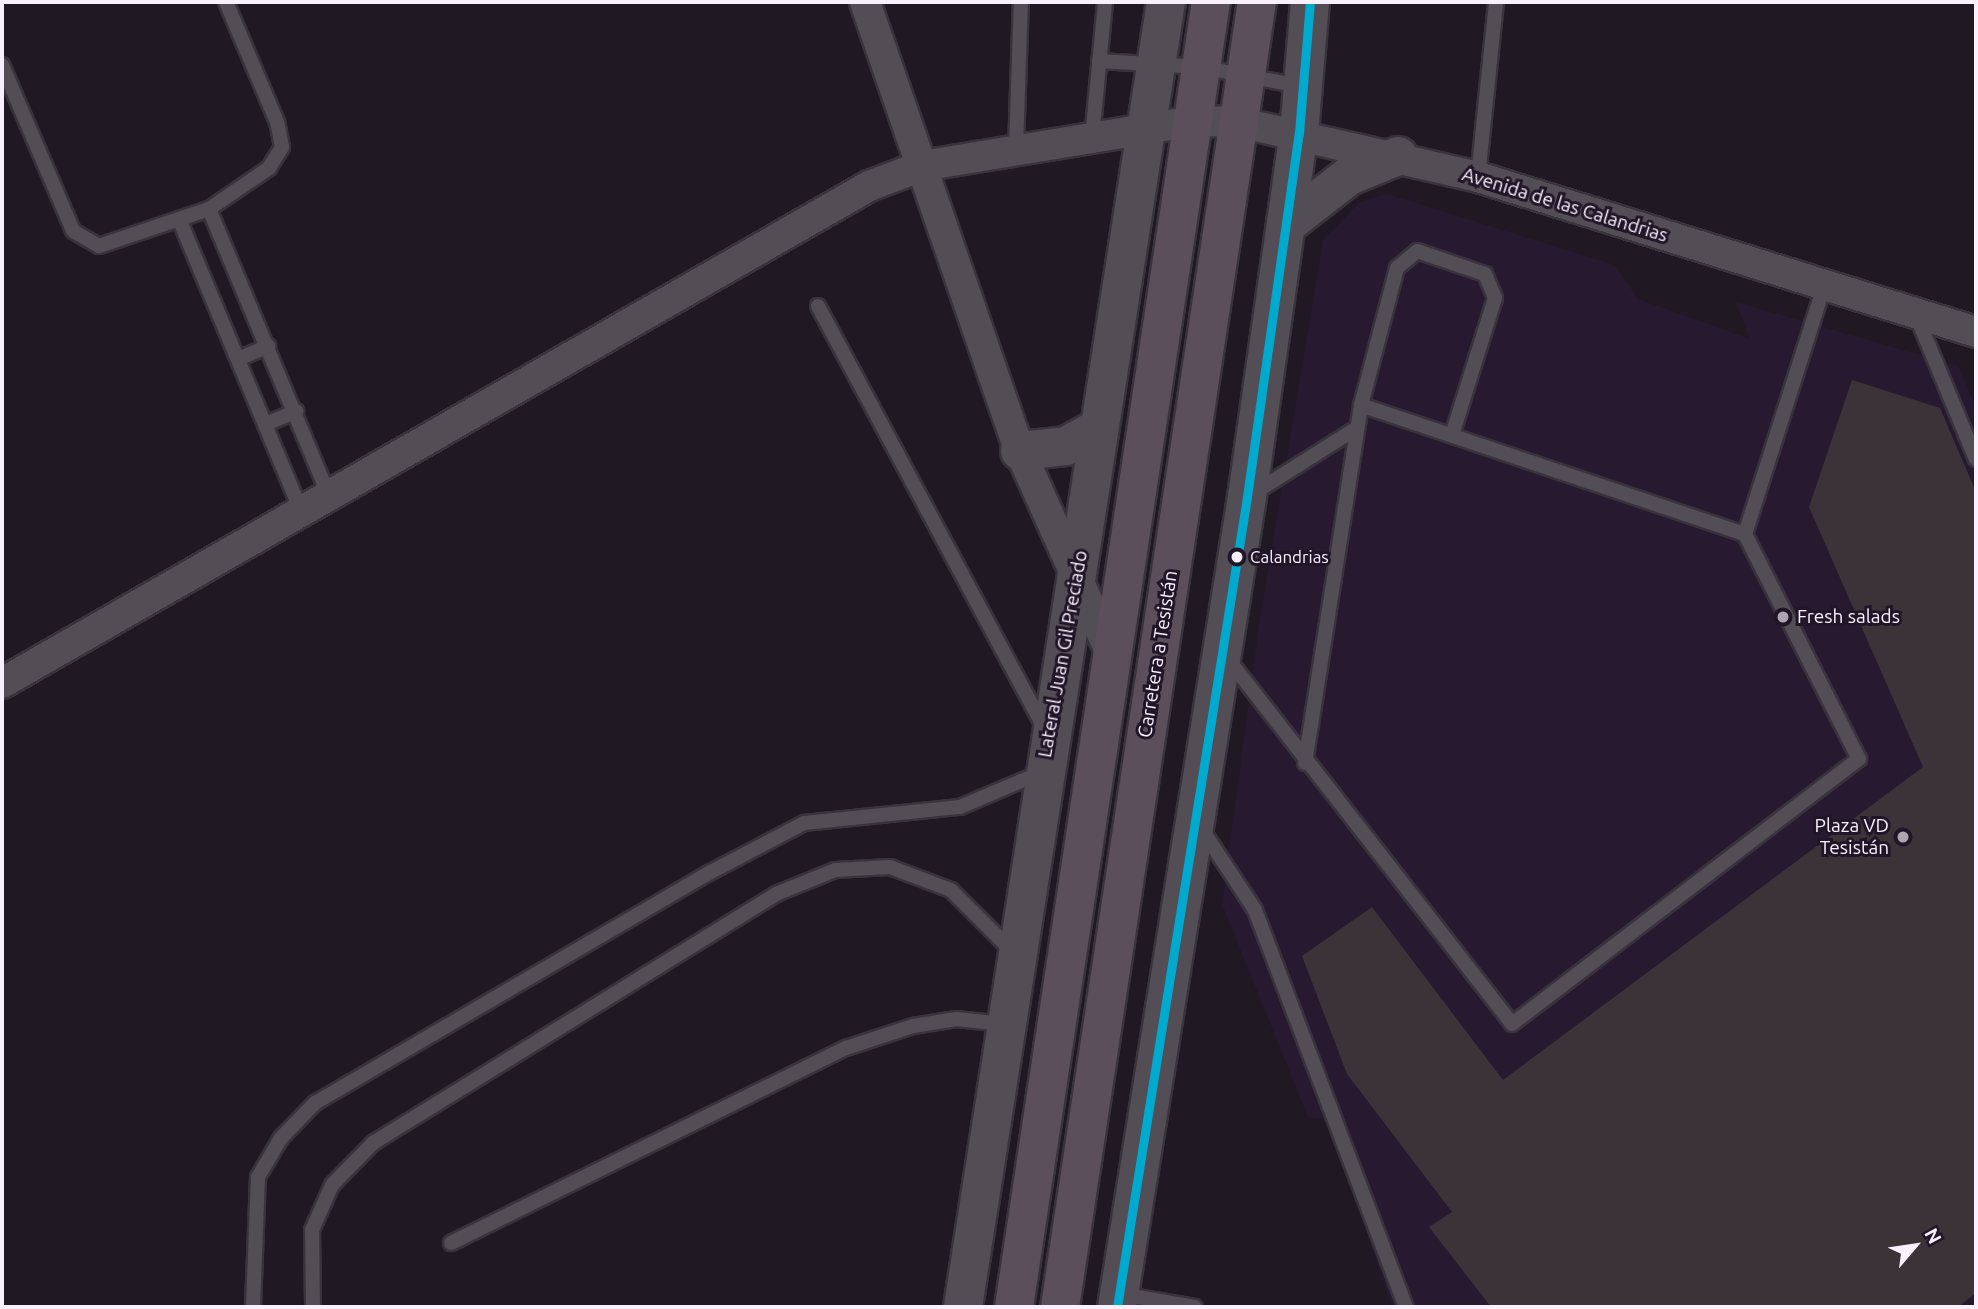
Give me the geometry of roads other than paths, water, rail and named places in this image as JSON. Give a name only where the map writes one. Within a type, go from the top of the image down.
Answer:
[{"type":"main road","name":"Lateral Juan Gil Preciado","points":[[963,1307],[1046,754],[1078,577],[1097,429],[1166,2]]},
{"type":"main road","points":[[1014,1307],[1211,2]]},
{"type":"main road","name":"Carretera a Tesistán","points":[[1060,1307],[1257,2]]},
{"type":"main road","points":[[1118,1300],[1196,821],[1220,648],[1247,497],[1299,133],[1310,2]]},
{"type":"main road","points":[[1286,225],[1349,176],[1398,156]]},
{"type":"main road","points":[[1020,451],[1066,446],[1097,429]]},
{"type":"street","points":[[865,2],[1020,451],[1112,656]]},
{"type":"street","name":"Avenida de las Calandrias","points":[[2,683],[869,186],[922,166],[1016,149],[1193,121],[1238,122],[1299,133],[1478,177],[1976,332]]},
{"type":"lane","points":[[2,65],[73,231],[99,246],[209,209],[270,168],[282,147],[276,122],[226,2]]},
{"type":"lane","points":[[1016,149],[1021,2]]},
{"type":"lane","points":[[1092,138],[1105,2]]},
{"type":"lane","points":[[1478,177],[1496,2]]},
{"type":"lane","points":[[1099,61],[1157,62],[1201,67],[1302,87]]},
{"type":"lane","points":[[209,209],[296,411],[328,494]]},
{"type":"lane","points":[[179,219],[301,510]]},
{"type":"lane","points":[[1305,763],[1361,405],[1397,268],[1417,251],[1485,274],[1494,298],[1452,435]]},
{"type":"lane","points":[[1745,534],[1824,286]]},
{"type":"lane","points":[[253,1307],[258,1177],[281,1138],[315,1103],[706,874],[804,823],[960,807],[1046,754],[818,306]]},
{"type":"lane","points":[[1915,314],[1976,459]]},
{"type":"lane","points":[[238,359],[268,346]]},
{"type":"lane","points":[[1220,648],[1305,763],[1512,1024],[1859,759],[1745,534],[1361,405]]},
{"type":"lane","points":[[265,424],[296,411]]},
{"type":"lane","points":[[1247,497],[1357,428]]},
{"type":"lane","points":[[1196,821],[1255,910],[1406,1307]]},
{"type":"lane","points":[[313,1307],[312,1230],[332,1185],[373,1143],[776,894],[835,870],[890,867],[951,891],[1016,955]]},
{"type":"lane","points":[[451,1243],[846,1048],[913,1026],[956,1019],[1005,1024]]},
{"type":"lane","points":[[1118,1300],[1195,1307]]},
{"type":"place","name":"Calandrias","points":[[1237,557]]},
{"type":"place","name":"Fresh salads","points":[[1783,617]]},
{"type":"place","name":"Plaza VD Tesistán","points":[[1903,837]]}]
